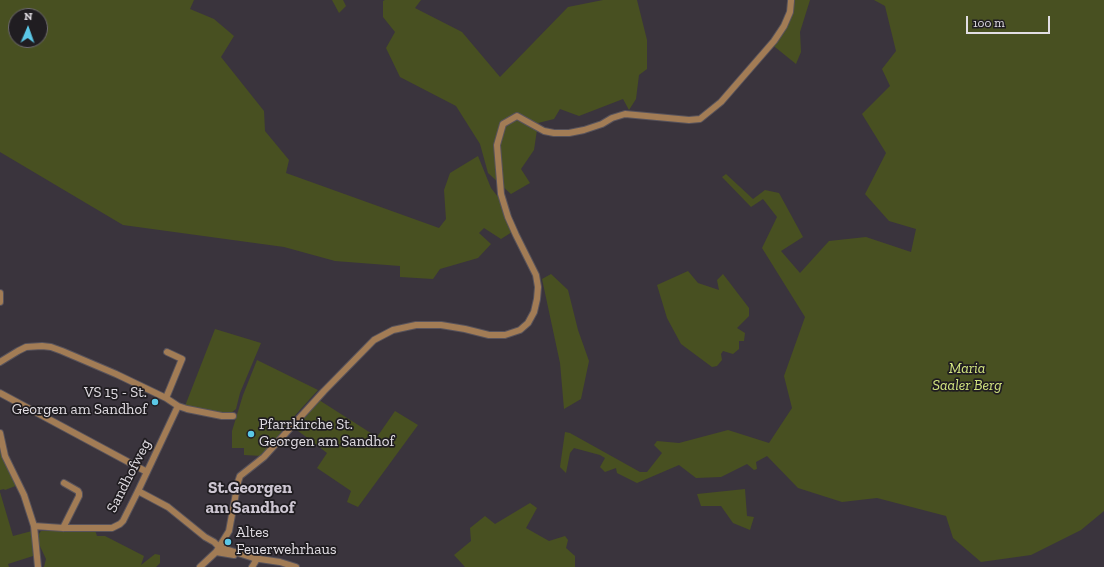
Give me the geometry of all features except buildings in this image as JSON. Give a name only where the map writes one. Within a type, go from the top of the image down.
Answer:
[{"type":"street","points":[[200,567],[218,550],[229,530],[240,476],[264,457],[329,385],[374,340],[393,330],[416,325],[441,325],[489,335],[505,335],[520,330],[528,323],[534,312],[538,287],[536,275],[516,236],[501,194],[497,145],[503,124],[517,116],[544,131],[554,134],[584,130],[625,114],[689,120],[700,119],[721,102],[774,42],[784,26],[790,12],[791,1]]},
{"type":"street","points":[[0,293],[0,302]]},
{"type":"street","points":[[0,362],[26,347],[51,347],[166,398],[178,406],[222,416],[233,416]]},
{"type":"street","points":[[166,352],[182,359],[166,398]]},
{"type":"street","points":[[0,393],[147,472]]},
{"type":"street","name":"Sandhofweg","points":[[34,526],[63,528],[112,528],[123,522],[178,406]]},
{"type":"street","points":[[0,433],[5,456],[24,495],[34,526],[38,567]]},
{"type":"street","points":[[63,528],[79,496],[78,491],[64,483]]},
{"type":"street","points":[[138,491],[168,507],[205,537],[214,542],[218,550]]},
{"type":"street","points":[[218,550],[257,559],[280,562],[296,567]]},
{"type":"street","points":[[252,567],[257,559]]},
{"type":"green space","points":[[0,0],[194,0],[190,9],[214,19],[234,36],[221,57],[264,111],[265,131],[289,160],[286,173],[439,228],[446,219],[444,190],[450,173],[478,156],[491,188],[502,202],[512,232],[501,239],[484,228],[479,233],[491,244],[478,258],[440,269],[433,279],[400,277],[400,266],[335,261],[284,247],[123,225],[0,152]]},
{"type":"green space","points":[[332,0],[343,0],[346,6],[339,13]]},
{"type":"green space","points":[[421,0],[415,8],[462,32],[500,77],[568,7],[603,0],[637,0],[647,40],[647,69],[639,75],[636,99],[629,110],[623,99],[579,116],[560,109],[554,119],[538,123],[534,150],[521,169],[530,183],[511,194],[488,173],[480,144],[456,106],[400,77],[386,48],[395,32],[383,17],[383,1]]},
{"type":"green space","points":[[787,0],[810,0],[800,32],[801,52],[796,64],[770,43],[788,11]]},
{"type":"green space","name":"Maria Saaler Berg","points":[[874,0],[1104,0],[1104,511],[1081,530],[1031,555],[981,562],[953,538],[946,516],[877,498],[842,502],[798,488],[767,456],[756,462],[757,469],[754,470],[747,464],[721,477],[696,478],[679,465],[637,483],[617,473],[616,468],[605,472],[600,467],[605,458],[600,455],[574,448],[570,453],[566,473],[560,467],[565,432],[570,433],[640,472],[647,472],[662,453],[654,445],[657,441],[679,443],[728,430],[769,443],[792,408],[784,376],[805,317],[762,248],[777,217],[763,199],[751,207],[722,177],[726,174],[753,199],[765,190],[779,193],[803,237],[781,251],[800,273],[829,241],[866,237],[911,252],[916,229],[889,221],[865,194],[886,153],[862,114],[890,86],[882,69],[896,51],[885,6]]},
{"type":"green space","points":[[688,271],[698,283],[719,290],[717,280],[723,274],[749,308],[749,316],[737,328],[745,333],[744,341],[739,341],[739,349],[733,354],[723,351],[721,354],[722,360],[717,366],[712,367],[681,344],[667,318],[657,285]]},
{"type":"green space","points":[[551,274],[568,290],[578,330],[589,361],[581,399],[564,409],[560,363],[542,279]]},
{"type":"green space","points":[[215,329],[261,343],[240,393],[236,409],[231,413],[225,414],[185,406]]},
{"type":"green space","points":[[257,360],[318,390],[290,421],[262,456],[244,455],[244,448],[232,448],[232,431],[243,395]]},
{"type":"green space","points":[[319,400],[377,437],[395,411],[418,425],[358,507],[347,502],[351,491],[317,468],[327,453],[293,427]]},
{"type":"green space","points":[[0,443],[18,485],[5,490],[0,490]]},
{"type":"green space","points":[[745,489],[747,516],[754,517],[750,530],[733,523],[721,506],[701,506],[697,494]]},
{"type":"green space","points":[[0,492],[13,536],[32,531],[33,556],[8,564],[9,567],[0,567]]},
{"type":"green space","points":[[530,503],[537,508],[526,528],[549,541],[565,536],[568,540],[566,548],[575,556],[575,567],[465,567],[454,555],[471,541],[470,528],[485,516],[495,524]]},
{"type":"green space","points":[[95,530],[97,536],[105,536],[144,556],[141,565],[155,554],[160,555],[160,563],[156,567],[44,567],[46,559],[38,542],[38,535],[41,531]]},
{"type":"place","name":"VS 15 - St. Georgen am Sandhof","points":[[155,402]]},
{"type":"place","name":"Pfarrkirche St. Georgen am Sandhof","points":[[251,434]]},
{"type":"place","name":"Altes Feuerwehrhaus","points":[[228,542]]},
{"type":"district","name":"St.Georgen am Sandhof","points":[[250,498]]}]
